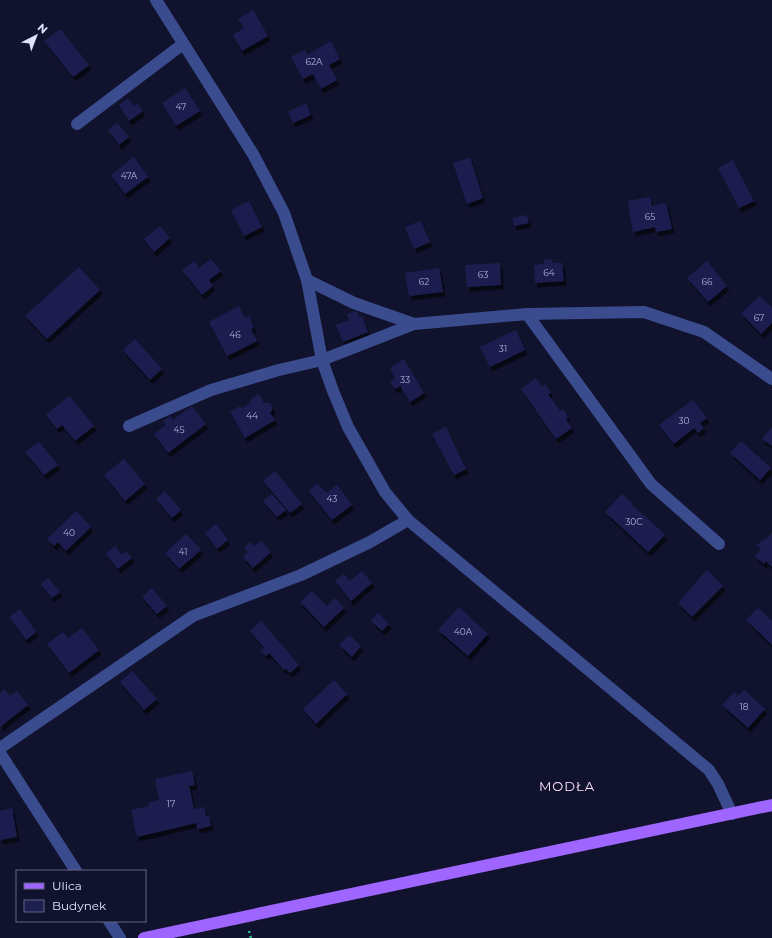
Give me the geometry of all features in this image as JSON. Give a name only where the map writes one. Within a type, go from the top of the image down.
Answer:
[{"type":"main road","points":[[144,938],[772,805]]},
{"type":"street","points":[[156,0],[253,154],[284,213],[307,280],[322,360],[333,391],[348,427],[386,492],[408,520],[709,770],[718,784],[732,814]]},
{"type":"street","points":[[77,124],[183,44]]},
{"type":"street","points":[[307,280],[354,303],[414,324]]},
{"type":"street","points":[[129,426],[211,390],[279,370],[322,360],[414,324],[527,314],[644,312],[704,332],[772,379]]},
{"type":"street","points":[[527,314],[651,484],[718,544]]},
{"type":"street","points":[[0,748],[193,616],[301,574],[370,542],[408,520]]},
{"type":"street","points":[[0,753],[75,870]]},
{"type":"street","points":[[110,922],[120,938]]},
{"type":"building","points":[[253,10],[268,36],[242,51],[233,35],[244,28],[238,19]]},
{"type":"building","points":[[60,29],[89,65],[73,77],[44,41]]},
{"type":"building","points":[[331,41],[340,59],[329,65],[337,80],[321,89],[313,74],[303,79],[291,57],[305,50],[307,55]]},
{"type":"building","points":[[185,88],[200,111],[176,126],[162,103]]},
{"type":"building","points":[[128,99],[134,106],[137,103],[143,111],[129,121],[119,105]]},
{"type":"building","points":[[306,103],[311,115],[293,123],[288,112]]},
{"type":"building","points":[[117,123],[129,137],[119,145],[108,130]]},
{"type":"building","points":[[134,157],[148,177],[125,194],[111,175]]},
{"type":"building","points":[[470,157],[483,198],[467,204],[453,163]]},
{"type":"building","points":[[733,160],[754,201],[739,208],[718,168]]},
{"type":"building","points":[[650,197],[652,206],[666,203],[672,229],[656,232],[655,227],[633,232],[628,201]]},
{"type":"building","points":[[249,201],[262,227],[244,236],[231,210]]},
{"type":"building","points":[[527,215],[529,223],[514,226],[512,218]]},
{"type":"building","points":[[421,221],[430,242],[414,249],[405,227]]},
{"type":"building","points":[[160,226],[170,238],[154,252],[144,239]]},
{"type":"building","points":[[211,259],[221,271],[209,280],[213,286],[202,295],[182,270],[194,261],[199,268]]},
{"type":"building","points":[[552,259],[552,263],[562,263],[564,281],[535,283],[534,265],[544,264],[543,260]]},
{"type":"building","points":[[707,261],[727,286],[708,302],[687,278]]},
{"type":"building","points":[[500,263],[501,285],[467,287],[465,265]]},
{"type":"building","points":[[79,267],[100,290],[47,339],[25,316]]},
{"type":"building","points":[[439,268],[443,292],[409,296],[405,273]]},
{"type":"building","points":[[760,296],[772,308],[772,323],[761,334],[741,313]]},
{"type":"building","points":[[239,306],[245,318],[249,316],[254,328],[251,329],[257,341],[227,356],[209,322]]},
{"type":"building","points":[[356,311],[359,317],[362,316],[368,332],[343,342],[336,325],[349,320],[347,314]]},
{"type":"building","points":[[516,330],[525,350],[490,367],[480,347]]},
{"type":"building","points":[[135,339],[162,369],[150,380],[123,350]]},
{"type":"building","points":[[404,359],[424,393],[410,402],[400,386],[395,389],[390,382],[395,378],[390,368]]},
{"type":"building","points":[[536,378],[542,387],[545,384],[551,393],[548,394],[560,411],[563,409],[568,417],[566,419],[572,428],[556,439],[521,389]]},
{"type":"building","points":[[259,394],[264,403],[270,403],[273,408],[270,413],[275,420],[245,438],[230,412],[240,406],[242,408]]},
{"type":"building","points":[[69,396],[94,426],[75,441],[62,425],[57,429],[46,415]]},
{"type":"building","points":[[693,400],[707,418],[700,423],[704,428],[698,433],[694,428],[674,444],[659,425]]},
{"type":"building","points":[[192,406],[206,424],[168,453],[154,434],[166,425],[163,421],[170,416],[173,420]]},
{"type":"building","points":[[446,427],[466,469],[454,475],[432,434]]},
{"type":"building","points":[[772,427],[772,446],[762,439]]},
{"type":"building","points":[[741,441],[771,468],[760,480],[730,453]]},
{"type":"building","points":[[39,442],[58,465],[44,475],[25,452]]},
{"type":"building","points":[[124,459],[145,484],[125,501],[104,475]]},
{"type":"building","points":[[275,471],[302,504],[290,513],[263,481]]},
{"type":"building","points":[[317,483],[326,493],[337,485],[352,505],[332,520],[309,491]]},
{"type":"building","points":[[165,491],[181,510],[172,518],[156,499]]},
{"type":"building","points":[[272,494],[286,510],[277,517],[263,501]]},
{"type":"building","points":[[622,494],[665,535],[648,552],[605,512]]},
{"type":"building","points":[[76,511],[91,527],[66,551],[58,542],[54,546],[47,539]]},
{"type":"building","points":[[216,524],[228,540],[217,549],[205,533]]},
{"type":"building","points":[[772,533],[772,567],[766,561],[764,564],[755,556],[761,549],[757,545]]},
{"type":"building","points":[[186,534],[201,550],[179,569],[165,553]]},
{"type":"building","points":[[261,541],[271,552],[253,568],[243,557],[248,552],[244,548],[250,542],[255,546]]},
{"type":"building","points":[[115,546],[122,555],[126,551],[132,558],[118,569],[106,554]]},
{"type":"building","points":[[707,570],[723,586],[692,617],[678,603]]},
{"type":"building","points":[[362,571],[372,583],[351,601],[335,581],[344,574],[350,581]]},
{"type":"building","points":[[48,578],[60,592],[52,598],[41,584]]},
{"type":"building","points":[[152,588],[167,606],[157,614],[142,597]]},
{"type":"building","points":[[312,591],[327,606],[335,598],[344,608],[324,627],[300,602]]},
{"type":"building","points":[[459,607],[488,634],[468,656],[438,630]]},
{"type":"building","points":[[758,608],[772,621],[772,645],[746,620]]},
{"type":"building","points":[[20,609],[36,632],[26,640],[9,617]]},
{"type":"building","points":[[378,613],[389,624],[382,631],[371,621]]},
{"type":"building","points":[[261,621],[299,665],[290,673],[286,669],[284,670],[269,653],[266,656],[261,651],[264,648],[250,631]]},
{"type":"building","points":[[82,628],[99,650],[69,673],[47,644],[63,632],[68,638]]},
{"type":"building","points":[[349,635],[361,646],[352,657],[339,645]]},
{"type":"building","points":[[132,671],[157,699],[144,710],[120,682]]},
{"type":"building","points":[[334,680],[347,694],[316,724],[303,709]]},
{"type":"building","points":[[5,689],[10,696],[17,691],[28,705],[0,727],[0,693]]},
{"type":"building","points":[[744,690],[765,709],[748,728],[722,705],[734,692],[738,696]]},
{"type":"building","points":[[192,771],[195,785],[189,786],[194,809],[204,807],[206,816],[209,815],[211,826],[198,829],[196,823],[137,837],[131,810],[149,806],[148,803],[159,800],[155,779]]},
{"type":"building","points":[[12,808],[17,837],[0,840],[0,811]]},
{"type":"district","name":"MODŁA","points":[[567,786]]}]
